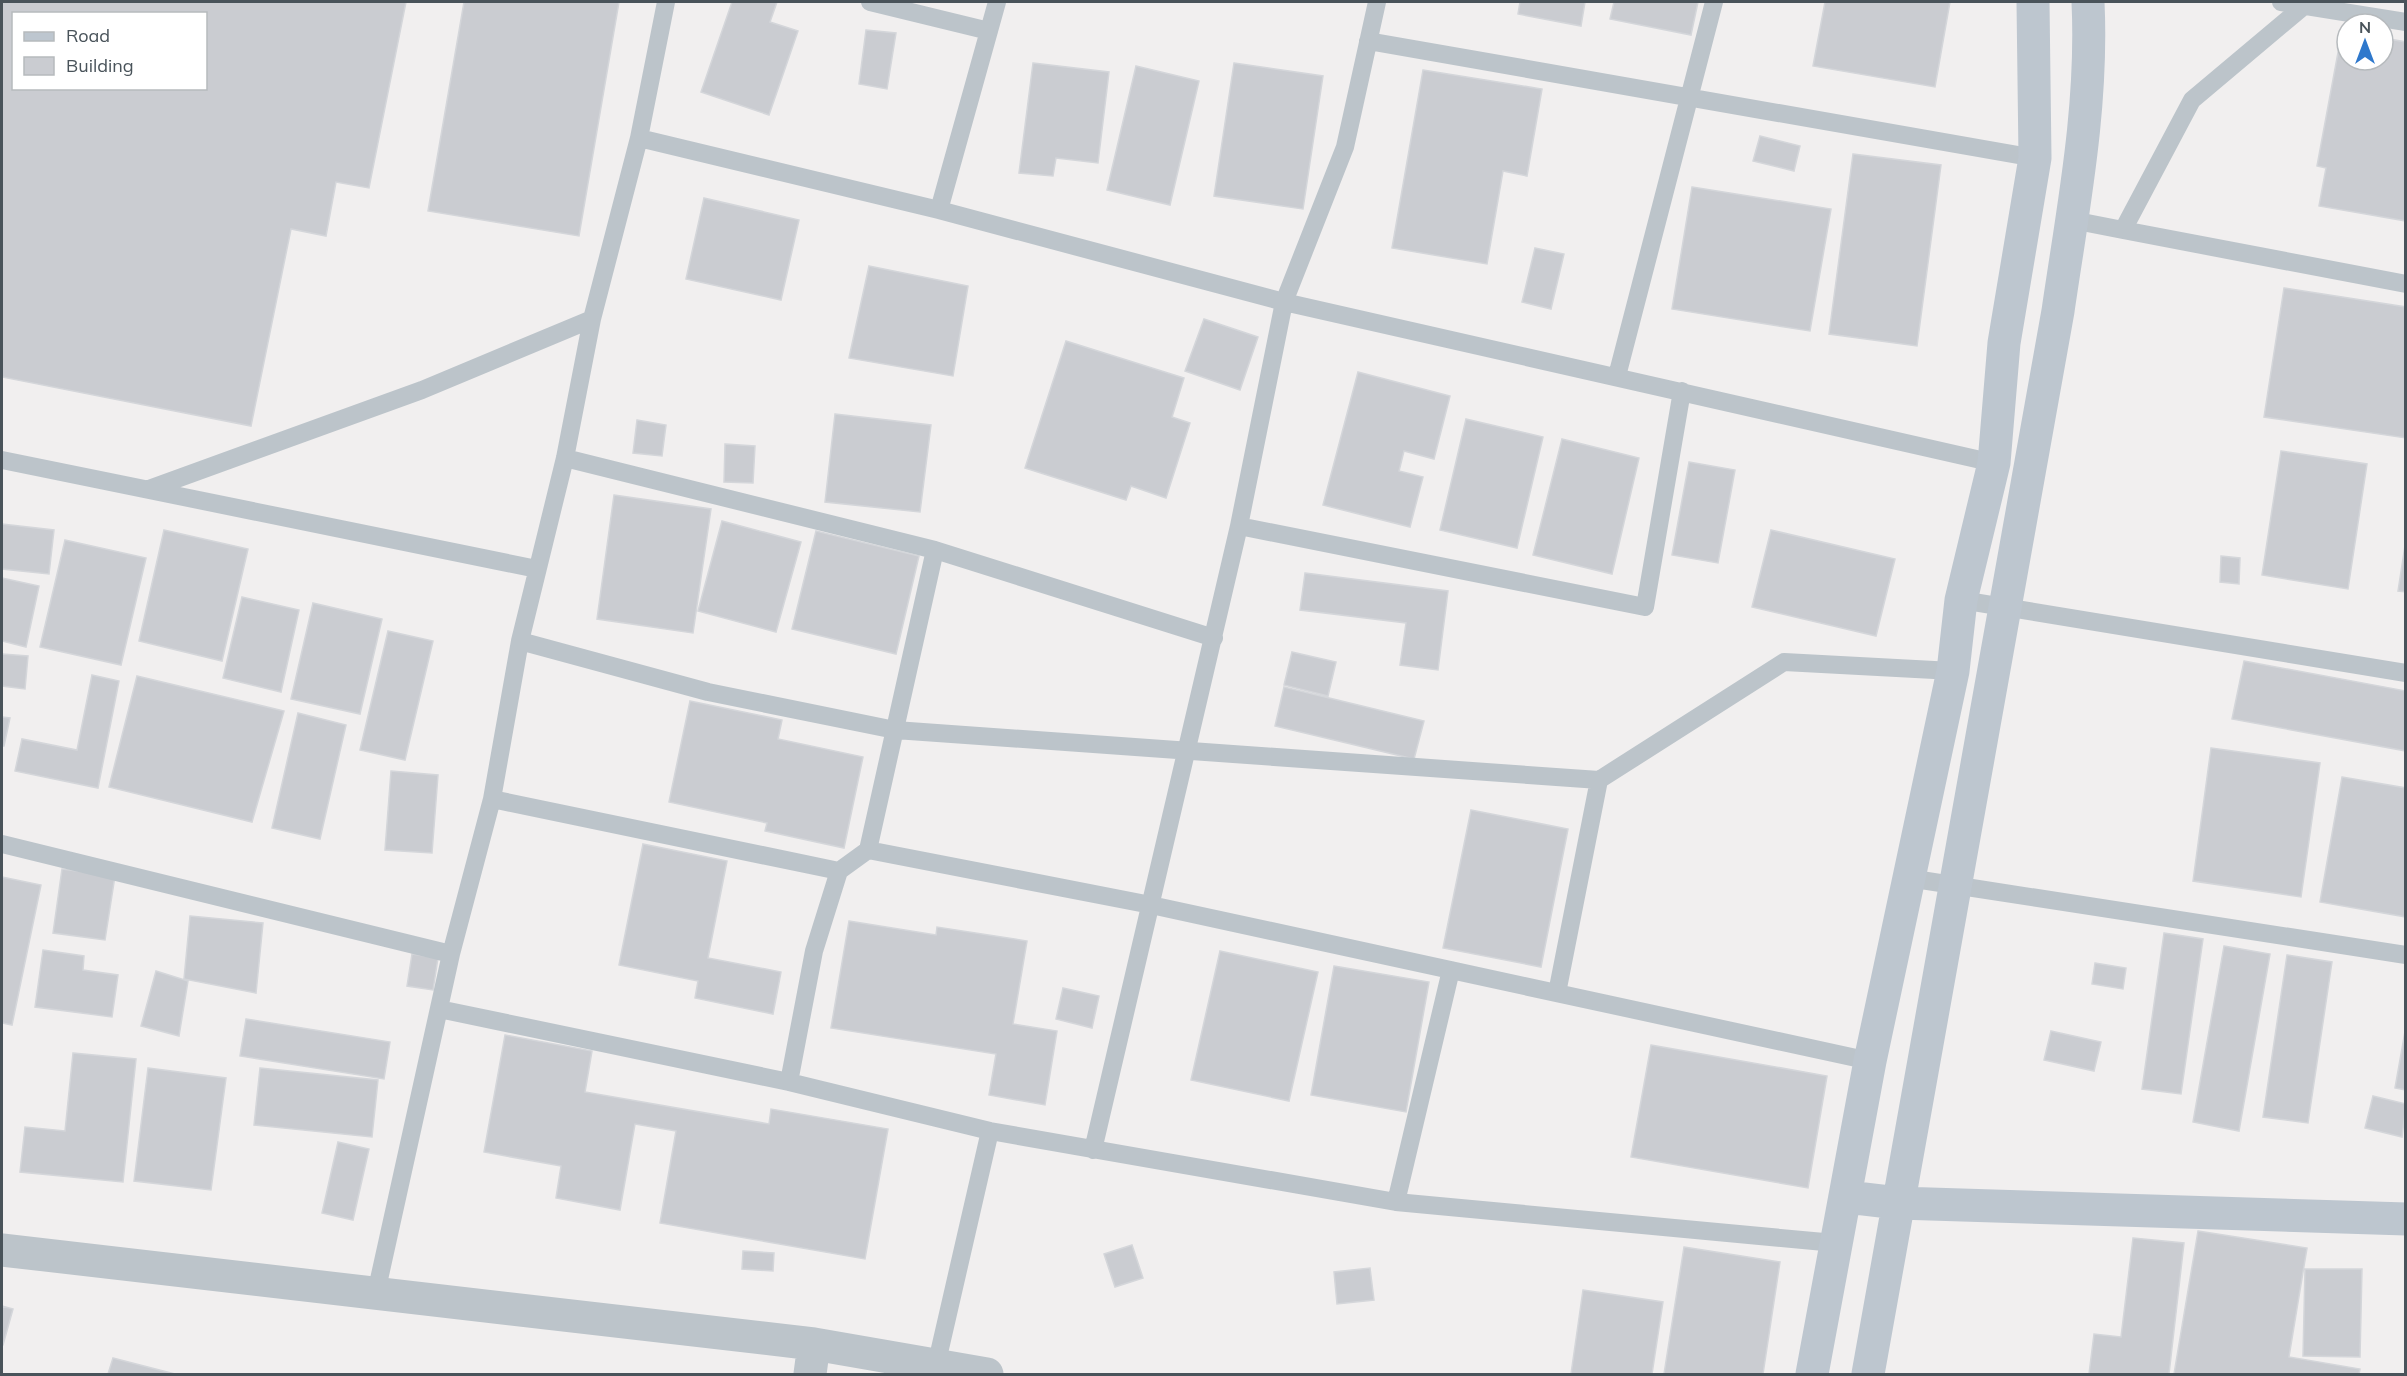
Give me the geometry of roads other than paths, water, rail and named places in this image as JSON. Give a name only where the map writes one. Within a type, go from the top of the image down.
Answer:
[{"type":"street","points":[[1812,1374],[1870,1061],[1953,671],[1961,600],[1994,463],[2004,342],[2035,158],[2033,2]]},
{"type":"street","points":[[1868,1374],[2007,606],[2072,220],[2085,136],[2090,67],[2088,2]]},
{"type":"street","points":[[2004,342],[2050,351]]},
{"type":"street","points":[[1846,1197],[1898,1203],[2406,1219]]},
{"type":"street","points":[[2,1250],[376,1293],[812,1359],[936,1366],[987,1374]]},
{"type":"lane","points":[[376,1293],[451,954],[492,799],[520,642],[565,458],[592,319],[639,138],[666,2]]},
{"type":"lane","points":[[870,2],[989,31]]},
{"type":"lane","points":[[939,210],[997,2]]},
{"type":"lane","points":[[1093,1150],[1214,638],[1284,302],[1345,147],[1377,2]]},
{"type":"lane","points":[[1617,376],[1714,2]]},
{"type":"lane","points":[[2281,2],[2305,3],[2406,22]]},
{"type":"lane","points":[[2123,230],[2192,100],[2305,3]]},
{"type":"lane","points":[[1368,41],[2035,158]]},
{"type":"lane","points":[[639,138],[939,210],[1284,302],[1994,463]]},
{"type":"lane","points":[[2072,220],[2406,284]]},
{"type":"lane","points":[[147,489],[422,390],[592,319]]},
{"type":"lane","points":[[1239,526],[1645,606],[1682,391]]},
{"type":"lane","points":[[565,458],[935,550],[1214,638]]},
{"type":"lane","points":[[2,460],[537,569]]},
{"type":"lane","points":[[789,1082],[814,951],[839,870],[868,849],[935,550]]},
{"type":"lane","points":[[1961,600],[2406,673]]},
{"type":"lane","points":[[520,642],[708,692],[895,730],[1599,780],[1784,662],[1953,671]]},
{"type":"lane","points":[[1557,993],[1599,780]]},
{"type":"lane","points":[[492,799],[839,870]]},
{"type":"lane","points":[[2,844],[451,954]]},
{"type":"lane","points":[[868,849],[1151,905],[1870,1061]]},
{"type":"lane","points":[[1908,878],[2406,955]]},
{"type":"lane","points":[[1396,1202],[1451,970]]},
{"type":"lane","points":[[439,1009],[789,1082],[990,1131],[1396,1202],[1835,1243]]},
{"type":"lane","points":[[936,1366],[990,1131]]}]
